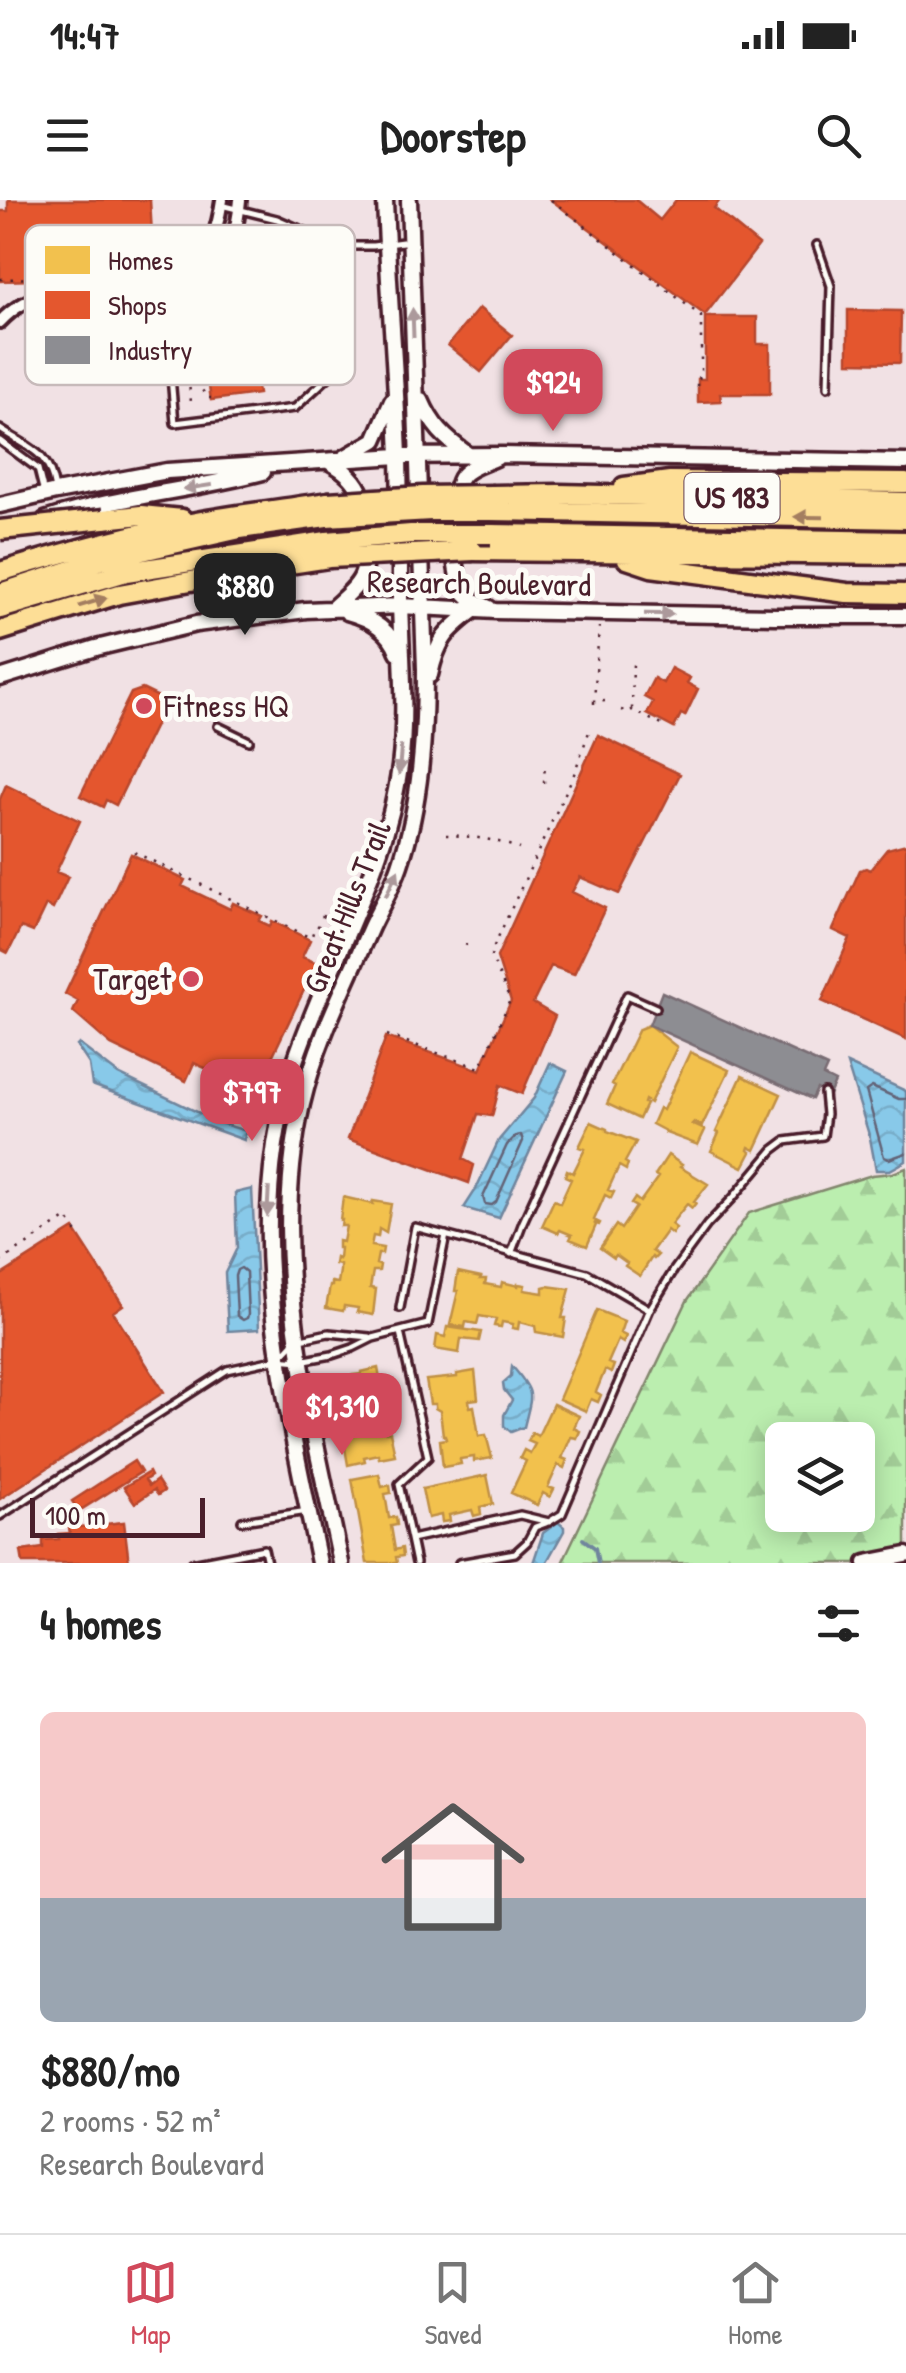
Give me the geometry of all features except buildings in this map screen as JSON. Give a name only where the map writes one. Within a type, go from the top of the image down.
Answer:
[{"type":"highway","points":[[559,494],[670,481],[906,483]]},
{"type":"highway","name":"US 183","points":[[0,572],[71,550],[198,521],[327,510],[423,496],[492,503],[559,494],[906,502]]},
{"type":"highway","points":[[492,503],[906,520]]},
{"type":"highway","points":[[0,593],[102,560],[327,510]]},
{"type":"highway","points":[[0,533],[141,515],[198,521]]},
{"type":"highway","points":[[492,542],[906,541]]},
{"type":"highway","name":"US 183","points":[[2,631],[119,594],[263,568],[328,550],[416,552],[492,542],[607,553],[906,554]]},
{"type":"highway","points":[[0,609],[126,572],[328,550]]},
{"type":"highway","points":[[607,553],[650,567],[847,593],[906,594]]},
{"type":"main road","name":"Great Hills Trail","points":[[319,1563],[278,1360],[268,1274],[268,1220],[275,1139],[293,1065],[344,921],[380,854],[395,803],[401,760],[398,456],[385,200]]},
{"type":"main road","name":"Great Hills Trail","points":[[340,1563],[296,1340],[287,1217],[290,1169],[314,1063],[400,866],[413,814],[425,696],[408,200]]},
{"type":"main road","points":[[416,389],[429,420],[442,436],[468,455]]},
{"type":"main road","points":[[334,461],[374,440],[395,391]]},
{"type":"main road","points":[[496,611],[473,600],[456,574],[454,497],[459,479],[466,472],[501,455]]},
{"type":"main road","points":[[0,505],[167,471],[398,456],[906,462]]},
{"type":"main road","points":[[332,608],[363,574],[366,533],[364,498],[357,483],[334,461]]},
{"type":"main road","points":[[0,533],[81,508],[220,484],[293,464]]},
{"type":"main road","points":[[332,608],[375,623],[395,644],[402,663]]},
{"type":"main road","name":"Research Boulevard","points":[[0,678],[96,648],[196,624],[332,608],[906,616]]},
{"type":"main road","points":[[425,696],[440,641],[474,610]]},
{"type":"main road","points":[[866,1563],[906,1555]]},
{"type":"street","points":[[0,322],[14,307],[25,303]]},
{"type":"lane","points":[[222,202],[240,204],[291,225]]},
{"type":"lane","points":[[355,246],[410,241]]},
{"type":"lane","points":[[817,245],[831,286],[828,386]]},
{"type":"lane","points":[[171,385],[175,422],[296,408],[320,385]]},
{"type":"lane","points":[[0,429],[45,460],[52,470],[50,493]]},
{"type":"lane","points":[[0,441],[38,469],[50,493]]},
{"type":"lane","points":[[218,726],[249,740]]},
{"type":"lane","points":[[344,921],[370,929]]},
{"type":"lane","points":[[511,1254],[627,996],[656,1008]]},
{"type":"lane","points":[[458,1563],[515,1553],[535,1527],[562,1514],[650,1310],[674,1270],[707,1225],[773,1150],[785,1141],[824,1136],[824,1092]]},
{"type":"lane","points":[[400,1308],[415,1227],[587,1273],[650,1310]]},
{"type":"lane","points":[[0,1516],[227,1370],[278,1360],[300,1362],[332,1356],[373,1338],[428,1324],[446,1235]]},
{"type":"lane","points":[[400,1332],[428,1457],[399,1484],[416,1563]]},
{"type":"lane","points":[[278,1360],[296,1340],[330,1333],[373,1338]]},
{"type":"lane","points":[[242,1521],[308,1511]]},
{"type":"lane","points":[[411,1539],[520,1514],[549,1522]]},
{"type":"lane","points":[[192,1563],[264,1549],[267,1563]]},
{"type":"path","points":[[551,200],[701,316],[697,394]]},
{"type":"path","points":[[616,261],[622,255]]},
{"type":"path","points":[[0,279],[25,278]]},
{"type":"path","points":[[189,385],[190,402]]},
{"type":"path","points":[[198,385],[211,398]]},
{"type":"path","points":[[599,625],[594,703],[606,701]]},
{"type":"path","points":[[632,710],[633,661]]},
{"type":"path","points":[[622,710],[632,710],[666,727]]},
{"type":"path","points":[[387,1035],[480,1068],[510,1000],[491,956],[494,946],[574,774],[590,729]]},
{"type":"path","points":[[544,762],[544,783]]},
{"type":"path","points":[[446,836],[470,836],[519,849]]},
{"type":"path","points":[[134,852],[309,938],[323,916],[329,919],[321,936],[326,939],[333,922],[344,921]]},
{"type":"path","points":[[464,944],[472,948]]},
{"type":"path","points":[[0,1262],[68,1218],[81,1238]]},
{"type":"green space","points":[[906,1168],[906,1563],[562,1563],[687,1301],[749,1213]]},
{"type":"water","points":[[79,1044],[118,1074],[220,1123],[246,1131],[244,1140],[92,1085],[89,1064]]},
{"type":"water","points":[[550,1063],[567,1071],[499,1218],[464,1208],[499,1140],[534,1098]]},
{"type":"water","points":[[847,1064],[906,1091],[906,1161],[890,1170],[876,1170]]},
{"type":"water","points":[[252,1189],[259,1329],[228,1331],[225,1273],[237,1248],[235,1193]]},
{"type":"water","points":[[512,1366],[525,1383],[530,1400],[524,1427],[511,1432],[504,1426],[504,1415],[512,1400],[503,1383],[511,1376]]},
{"type":"water","points":[[558,1522],[564,1531],[546,1563],[533,1563],[543,1533]]},
{"type":"waterway","points":[[583,1539],[595,1548],[598,1563]]},
{"type":"place","name":"Fitness HQ","points":[[144,706]]},
{"type":"place","name":"Target","points":[[191,979]]}]
